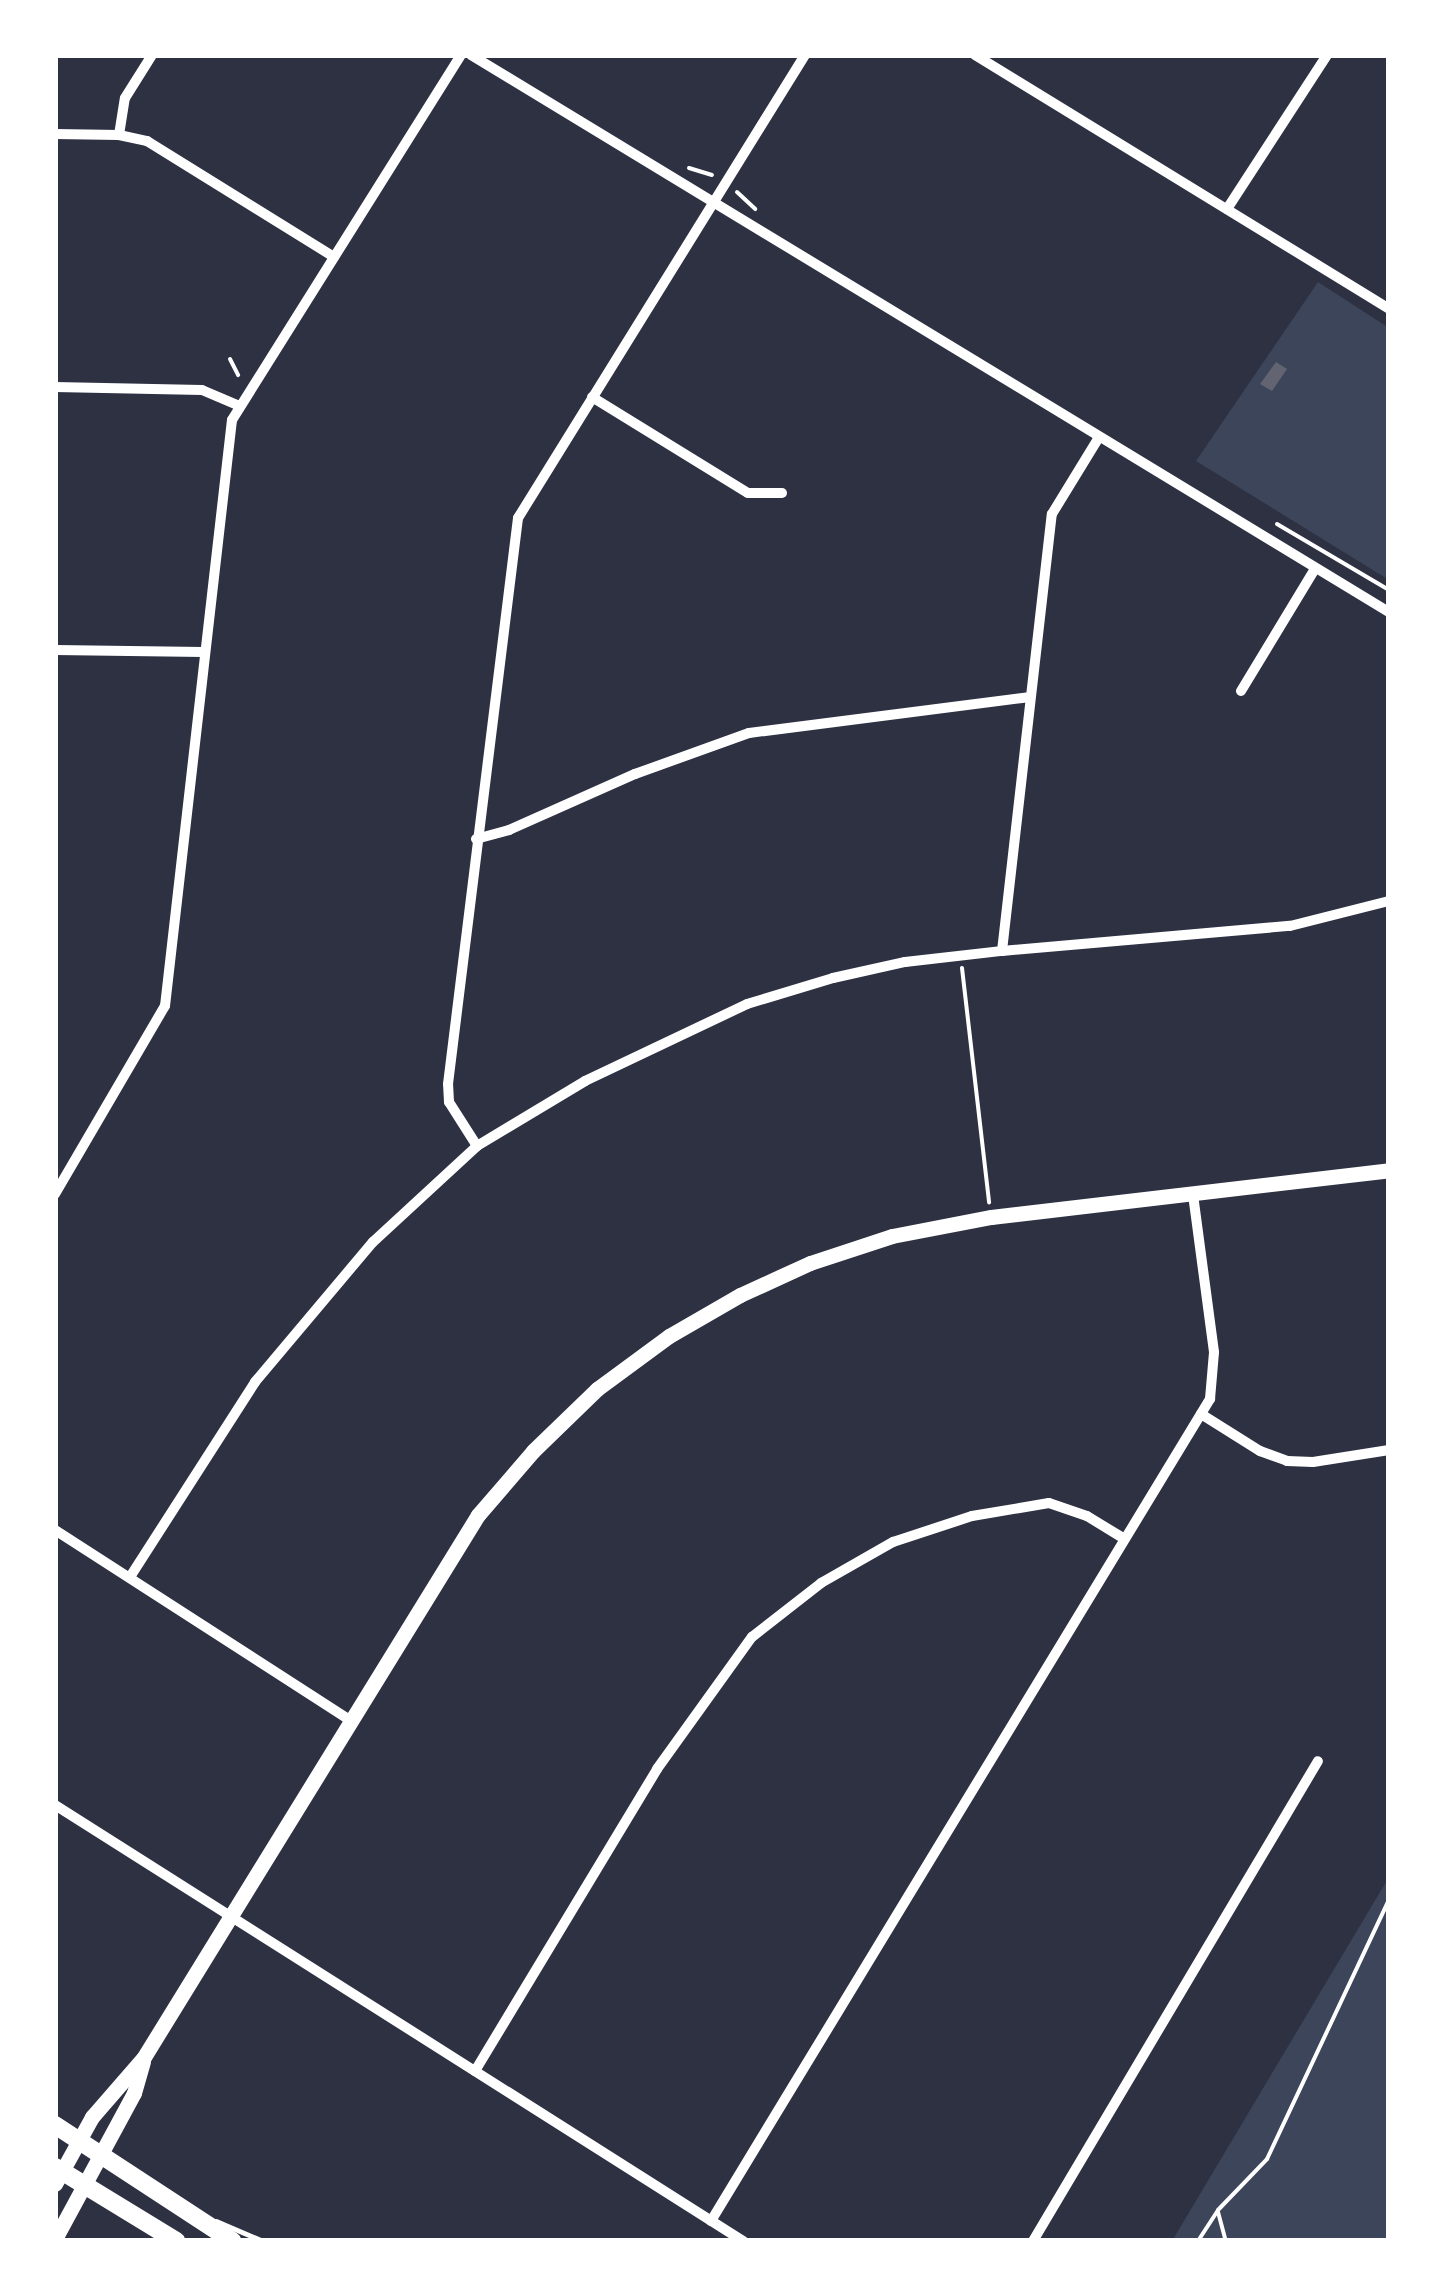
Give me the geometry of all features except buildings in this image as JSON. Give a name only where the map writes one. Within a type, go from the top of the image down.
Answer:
[{"type":"highway","points":[[55,2126],[232,2241]]},
{"type":"highway","points":[[57,2175],[85,2186],[176,2241]]},
{"type":"main road","points":[[57,2175],[117,2083],[144,2057],[478,1516],[533,1451],[596,1389],[684,1328],[810,1263],[892,1236],[991,1217],[1389,1170]]},
{"type":"main road","points":[[55,2239],[134,2093],[144,2057]]},
{"type":"street","points":[[120,136],[125,98],[152,55]]},
{"type":"street","points":[[55,1194],[165,1006],[227,441],[238,406],[461,55]]},
{"type":"street","points":[[472,55],[1098,439],[1389,612]]},
{"type":"street","points":[[477,1146],[449,1102],[448,1084],[518,518],[805,55]]},
{"type":"street","points":[[975,55],[1389,309]]},
{"type":"street","points":[[1227,209],[1327,55]]},
{"type":"street","points":[[55,134],[120,136],[157,146],[334,257]]},
{"type":"street","points":[[55,386],[202,390],[238,406]]},
{"type":"street","points":[[592,397],[748,493],[782,492]]},
{"type":"street","points":[[1002,951],[1052,514],[1098,439]]},
{"type":"street","points":[[1241,691],[1315,569]]},
{"type":"street","points":[[55,650],[203,652]]},
{"type":"street","points":[[476,839],[509,830],[636,774],[748,733],[1029,697]]},
{"type":"street","points":[[130,1577],[255,1382],[310,1311],[372,1242],[477,1146],[642,1051],[746,1004],[869,970],[1002,951],[1290,926],[1389,902]]},
{"type":"street","points":[[711,2221],[1201,1414],[1212,1388],[1214,1352],[1193,1195]]},
{"type":"street","points":[[1201,1414],[1260,1451],[1287,1461],[1313,1462],[1389,1450]]},
{"type":"street","points":[[475,2071],[658,1769],[752,1637],[821,1582],[893,1542],[972,1516],[1049,1502],[1087,1516],[1123,1538]]},
{"type":"street","points":[[55,1530],[351,1720]]},
{"type":"street","points":[[1033,2241],[1318,1761]]},
{"type":"street","points":[[55,1804],[743,2241]]},
{"type":"lane","points":[[198,2218],[230,2224],[263,2241]]},
{"type":"path","points":[[230,359],[238,375]]},
{"type":"path","points":[[961,957],[991,1217]]},
{"type":"path","points":[[1198,2241],[1218,2210],[1268,2159],[1389,1900]]},
{"type":"path","points":[[1218,2210],[1226,2241]]},
{"type":"shaded area","points":[[1318,282],[1389,328],[1389,580],[1196,461]]},
{"type":"shaded area","points":[[1389,1877],[1389,2241],[1172,2241]]}]
